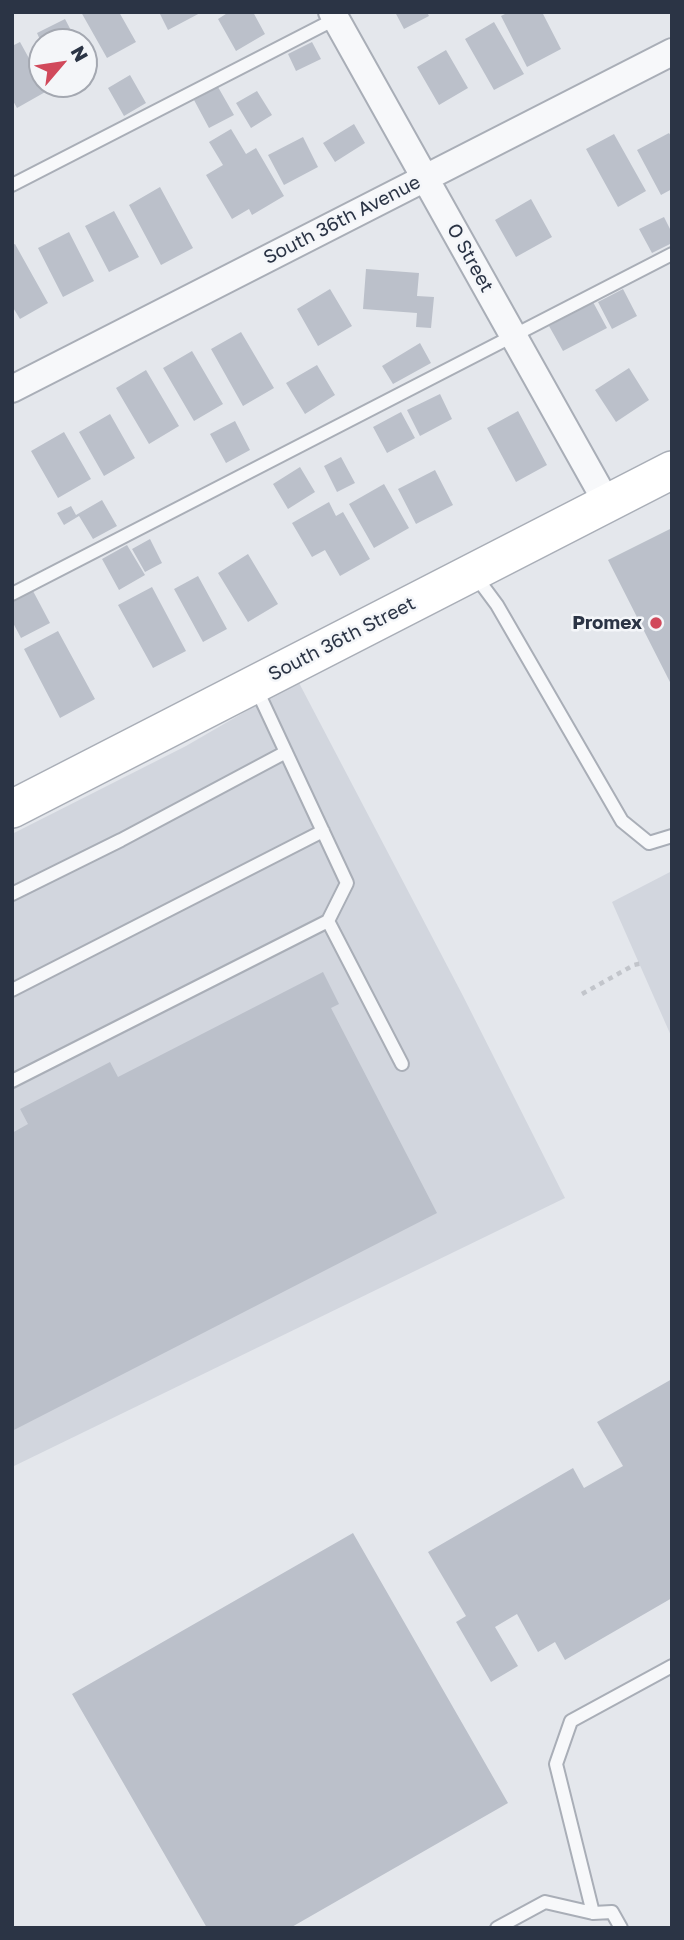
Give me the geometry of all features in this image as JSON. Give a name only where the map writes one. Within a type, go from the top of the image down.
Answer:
[{"type":"main road","name":"South 36th Street","points":[[12,809],[672,470]]},
{"type":"street","name":"O Street","points":[[338,14],[425,178],[607,503]]},
{"type":"street","name":"South 36th Avenue","points":[[12,389],[672,52]]},
{"type":"lane","points":[[12,185],[338,14]]},
{"type":"lane","points":[[12,594],[672,254]]},
{"type":"lane","points":[[472,572],[497,605],[622,821],[649,843],[672,835]]},
{"type":"lane","points":[[12,1081],[328,921],[347,883],[254,685]]},
{"type":"lane","points":[[12,894],[121,840],[286,752]]},
{"type":"lane","points":[[12,990],[323,831]]},
{"type":"lane","points":[[328,921],[402,1064]]},
{"type":"lane","points":[[593,1913],[556,1764],[571,1721],[672,1666]]},
{"type":"lane","points":[[497,1928],[545,1902],[593,1913],[612,1912],[621,1928]]},
{"type":"path","points":[[582,993],[634,965],[643,963]]},
{"type":"shaded area","points":[[298,681],[565,1198],[12,1467],[12,834],[186,746]]},
{"type":"shaded area","points":[[672,871],[672,1038],[612,902]]},
{"type":"building","points":[[81,12],[119,12],[136,42],[107,58],[98,42],[98,28],[90,28]]},
{"type":"building","points":[[159,12],[202,12],[168,30]]},
{"type":"building","points":[[229,12],[253,12],[265,34],[236,51],[218,19]]},
{"type":"building","points":[[395,12],[427,12],[429,16],[404,29]]},
{"type":"building","points":[[509,12],[542,12],[561,49],[527,67],[501,16]]},
{"type":"building","points":[[65,19],[70,28],[47,28]]},
{"type":"building","points":[[494,22],[524,74],[494,90],[465,39]]},
{"type":"building","points":[[20,42],[28,57],[28,98],[35,98],[17,108],[12,99],[12,46]]},
{"type":"building","points":[[312,42],[321,59],[296,71],[288,54]]},
{"type":"building","points":[[446,50],[468,88],[439,105],[417,67]]},
{"type":"building","points":[[130,75],[146,103],[124,116],[108,88]]},
{"type":"building","points":[[218,87],[234,115],[209,128],[194,100]]},
{"type":"building","points":[[257,91],[272,115],[251,128],[236,103]]},
{"type":"building","points":[[354,124],[365,143],[335,162],[323,143]]},
{"type":"building","points":[[231,129],[246,154],[256,148],[284,196],[252,215],[249,209],[232,219],[206,175],[223,165],[209,142]]},
{"type":"building","points":[[669,133],[672,138],[672,189],[661,195],[637,150]]},
{"type":"building","points":[[614,134],[646,191],[618,207],[586,149]]},
{"type":"building","points":[[303,137],[318,167],[284,185],[268,155]]},
{"type":"building","points":[[160,187],[193,248],[161,265],[129,205]]},
{"type":"building","points":[[531,199],[552,237],[516,257],[495,220]]},
{"type":"building","points":[[114,211],[139,257],[109,272],[85,226]]},
{"type":"building","points":[[664,217],[672,233],[672,243],[652,253],[639,229]]},
{"type":"building","points":[[69,232],[94,281],[63,297],[38,248]]},
{"type":"building","points":[[15,244],[48,303],[20,319],[12,306],[12,245]]},
{"type":"building","points":[[366,269],[419,273],[417,296],[434,297],[431,328],[416,327],[417,313],[363,309]]},
{"type":"building","points":[[330,289],[352,326],[318,346],[297,309]]},
{"type":"building","points":[[623,289],[637,316],[612,329],[598,302]]},
{"type":"building","points":[[593,302],[607,328],[563,351],[549,326]]},
{"type":"building","points":[[241,332],[274,388],[243,406],[211,349]]},
{"type":"building","points":[[420,343],[431,363],[393,384],[382,366]]},
{"type":"building","points":[[192,351],[223,404],[194,421],[163,368]]},
{"type":"building","points":[[317,365],[335,395],[305,414],[286,383]]},
{"type":"building","points":[[629,368],[649,400],[616,422],[595,390]]},
{"type":"building","points":[[146,370],[179,426],[149,444],[116,388]]},
{"type":"building","points":[[440,394],[452,419],[420,436],[407,410]]},
{"type":"building","points":[[518,411],[547,465],[516,482],[487,428]]},
{"type":"building","points":[[401,412],[415,438],[387,453],[373,427]]},
{"type":"building","points":[[110,414],[135,458],[104,476],[79,432]]},
{"type":"building","points":[[235,421],[250,450],[226,463],[210,434]]},
{"type":"building","points":[[64,432],[91,479],[58,498],[31,451]]},
{"type":"building","points":[[341,457],[355,483],[337,492],[324,466]]},
{"type":"building","points":[[300,467],[315,492],[288,509],[273,484]]},
{"type":"building","points":[[435,470],[453,505],[416,524],[398,489]]},
{"type":"building","points":[[384,484],[409,528],[374,548],[349,504]]},
{"type":"building","points":[[102,500],[117,526],[93,539],[79,516],[64,525],[57,513],[71,506],[76,515]]},
{"type":"building","points":[[329,502],[336,516],[343,512],[370,559],[340,576],[325,550],[312,557],[292,523]]},
{"type":"building","name":"Promex","points":[[672,528],[672,686],[608,560]]},
{"type":"building","points":[[150,539],[162,563],[145,572],[132,549]]},
{"type":"building","points":[[127,545],[145,575],[119,590],[102,559]]},
{"type":"building","points":[[248,554],[278,604],[248,622],[218,573]]},
{"type":"building","points":[[198,576],[227,629],[203,642],[174,589]]},
{"type":"building","points":[[152,587],[186,651],[153,668],[118,605]]},
{"type":"building","points":[[33,591],[50,623],[21,638],[12,621],[12,602]]},
{"type":"building","points":[[58,631],[95,699],[60,718],[24,649]]},
{"type":"building","points":[[323,972],[339,1004],[331,1008],[437,1213],[12,1431],[12,1133],[28,1124],[20,1109],[110,1062],[118,1077]]},
{"type":"building","points":[[672,1379],[672,1598],[565,1660],[555,1642],[538,1652],[517,1614],[495,1627],[518,1666],[491,1682],[456,1622],[466,1616],[428,1552],[573,1468],[584,1488],[623,1466],[597,1422]]},
{"type":"building","points":[[353,1533],[508,1803],[290,1928],[207,1928],[72,1694]]},
{"type":"place","name":"Promex","points":[[656,623]]}]
